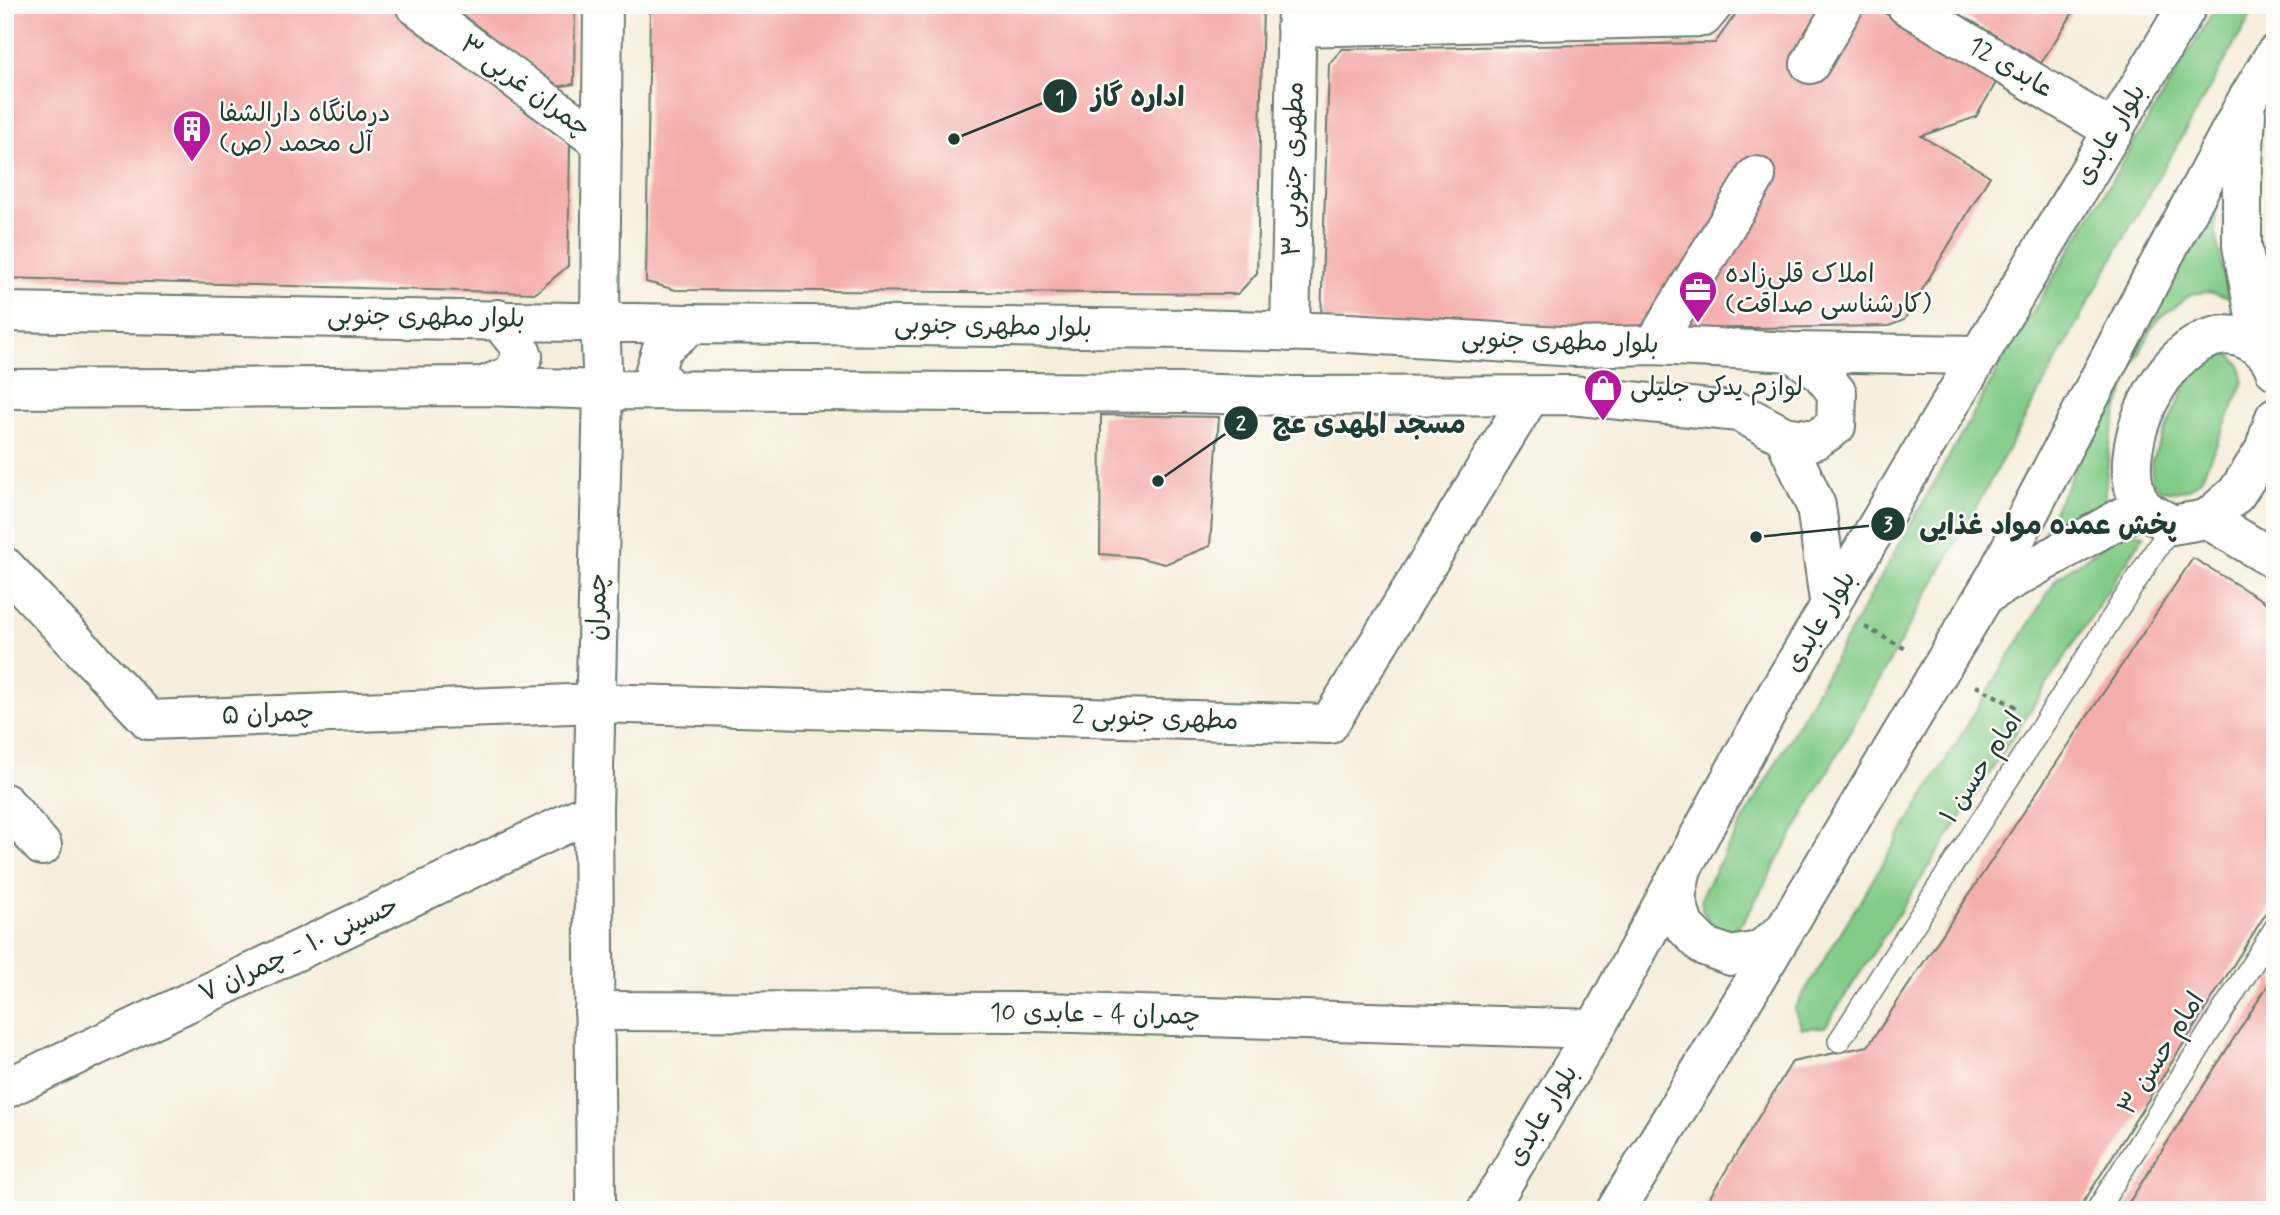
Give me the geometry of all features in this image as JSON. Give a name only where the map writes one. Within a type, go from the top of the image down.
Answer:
[{"type":"street","name":"چمران غربی ۳","points":[[415,5],[602,143]]},
{"type":"street","name":"چمران","points":[[596,1210],[593,811],[603,390],[600,321],[603,5]]},
{"type":"street","points":[[1297,16],[1703,17],[1713,5]]},
{"type":"street","points":[[1810,64],[1844,5]]},
{"type":"street","name":"بلوار عابدی","points":[[1487,1210],[1595,1029],[1770,706],[2188,5]]},
{"type":"street","name":"عابدی 12","points":[[1930,11],[2113,131]]},
{"type":"street","name":"مطهری جنوبی ۳","points":[[1290,332],[1297,16]]},
{"type":"street","points":[[1616,1210],[1984,596],[2247,100],[2275,54]]},
{"type":"street","points":[[2247,100],[2242,183],[2242,246],[2268,359]]},
{"type":"street","points":[[1654,345],[1756,176]]},
{"type":"street","name":"بلوار مطهری جنوبی","points":[[5,312],[1349,333],[1576,347],[1654,345],[1792,352],[1980,355]]},
{"type":"street","points":[[484,386],[511,375],[523,356],[498,319]]},
{"type":"street","points":[[670,391],[655,370],[662,348],[692,324]]},
{"type":"street","points":[[2268,359],[2242,337],[2220,335],[2201,342],[2181,356],[2154,388],[2137,427],[2132,460],[2133,483],[2174,517],[2275,561]]},
{"type":"street","points":[[1784,436],[1815,440],[1836,426],[1837,393],[1821,373],[1792,352]]},
{"type":"street","name":"بلوار مطهری جنوبی","points":[[5,389],[484,386],[670,391],[1572,395],[1739,412],[1784,436]]},
{"type":"street","name":"مطهری جنوبی 2","points":[[596,703],[1329,724],[1530,396]]},
{"type":"street","points":[[1984,596],[2174,517],[2229,501],[2264,451],[2275,417]]},
{"type":"street","points":[[1784,436],[1816,506],[1830,608]]},
{"type":"street","name":"چمران ۵","points":[[5,567],[149,720],[596,703]]},
{"type":"street","points":[[5,803],[42,846]]},
{"type":"street","name":"حسينی ۱۰ - چمران ۷","points":[[5,1089],[593,811]]},
{"type":"street","points":[[1681,870],[1676,898],[1684,926],[1704,946],[1731,956],[1759,951],[1782,933]]},
{"type":"street","name":"چمران 4 - عابدی 10","points":[[594,1011],[1041,1012],[1595,1029]]},
{"type":"lane","name":"امام حسن ۱","points":[[1839,1041],[2174,517]]},
{"type":"lane","name":"امام حسن ۳","points":[[2098,1210],[2275,928]]},
{"type":"green space","points":[[2217,5],[2257,5],[2129,229],[1745,919],[1730,930],[1717,928],[1706,918],[1703,911],[1702,897],[1705,889],[2003,361]]},
{"type":"green space","points":[[2220,175],[2215,203],[2216,234],[2228,297],[2208,292],[2191,294],[2156,321],[2131,370],[2118,408],[2110,442],[2104,507],[2034,552]]},
{"type":"green space","points":[[2203,355],[2230,355],[2240,364],[2244,382],[2201,479],[2182,491],[2159,489],[2152,479],[2151,462],[2195,365]]},
{"type":"green space","points":[[2126,530],[2144,535],[1825,1027],[1802,1028],[1794,1009],[2057,578]]},
{"type":"building","name":"درمانگاه دارالشفا آل محمد (ص)","points":[[5,5],[390,5],[570,144],[568,266],[536,293],[5,278]]},
{"type":"building","points":[[441,5],[575,5],[574,84],[544,89]]},
{"type":"building","points":[[650,5],[1263,5],[1257,273],[1238,294],[676,290],[646,282]]},
{"type":"building","points":[[1742,5],[1871,5],[1997,81],[1976,117],[1921,136],[1990,176],[1904,320],[1889,326],[1651,331],[1321,320],[1329,64],[1342,49],[1715,43]]},
{"type":"building","points":[[1959,5],[2078,5],[2041,63],[1955,11]]},
{"type":"building","points":[[1101,415],[1219,417],[1210,546],[1165,564],[1136,557],[1100,554]]},
{"type":"building","points":[[2193,558],[2275,608],[2275,899],[2081,1206],[2081,1210],[1702,1210],[1792,1062],[1868,1046]]},
{"type":"building","points":[[2275,974],[2275,1210],[2129,1210],[2128,1204]]},
{"type":"place","name":"اداره گاز","points":[[954,139]]},
{"type":"place","name":"درمانگاه دارالشفا آل محمد (ص)","points":[[192,163]]},
{"type":"place","name":"املاک قلی‌زاده (کارشناسی صداقت)","points":[[1698,324]]},
{"type":"place","name":"لوازم یدکی جلیلی","points":[[1603,422]]},
{"type":"place","name":"مسجد المهدی عج","points":[[1158,481]]},
{"type":"place","name":"پخش عمده مواد غذایی","points":[[1756,537]]}]
